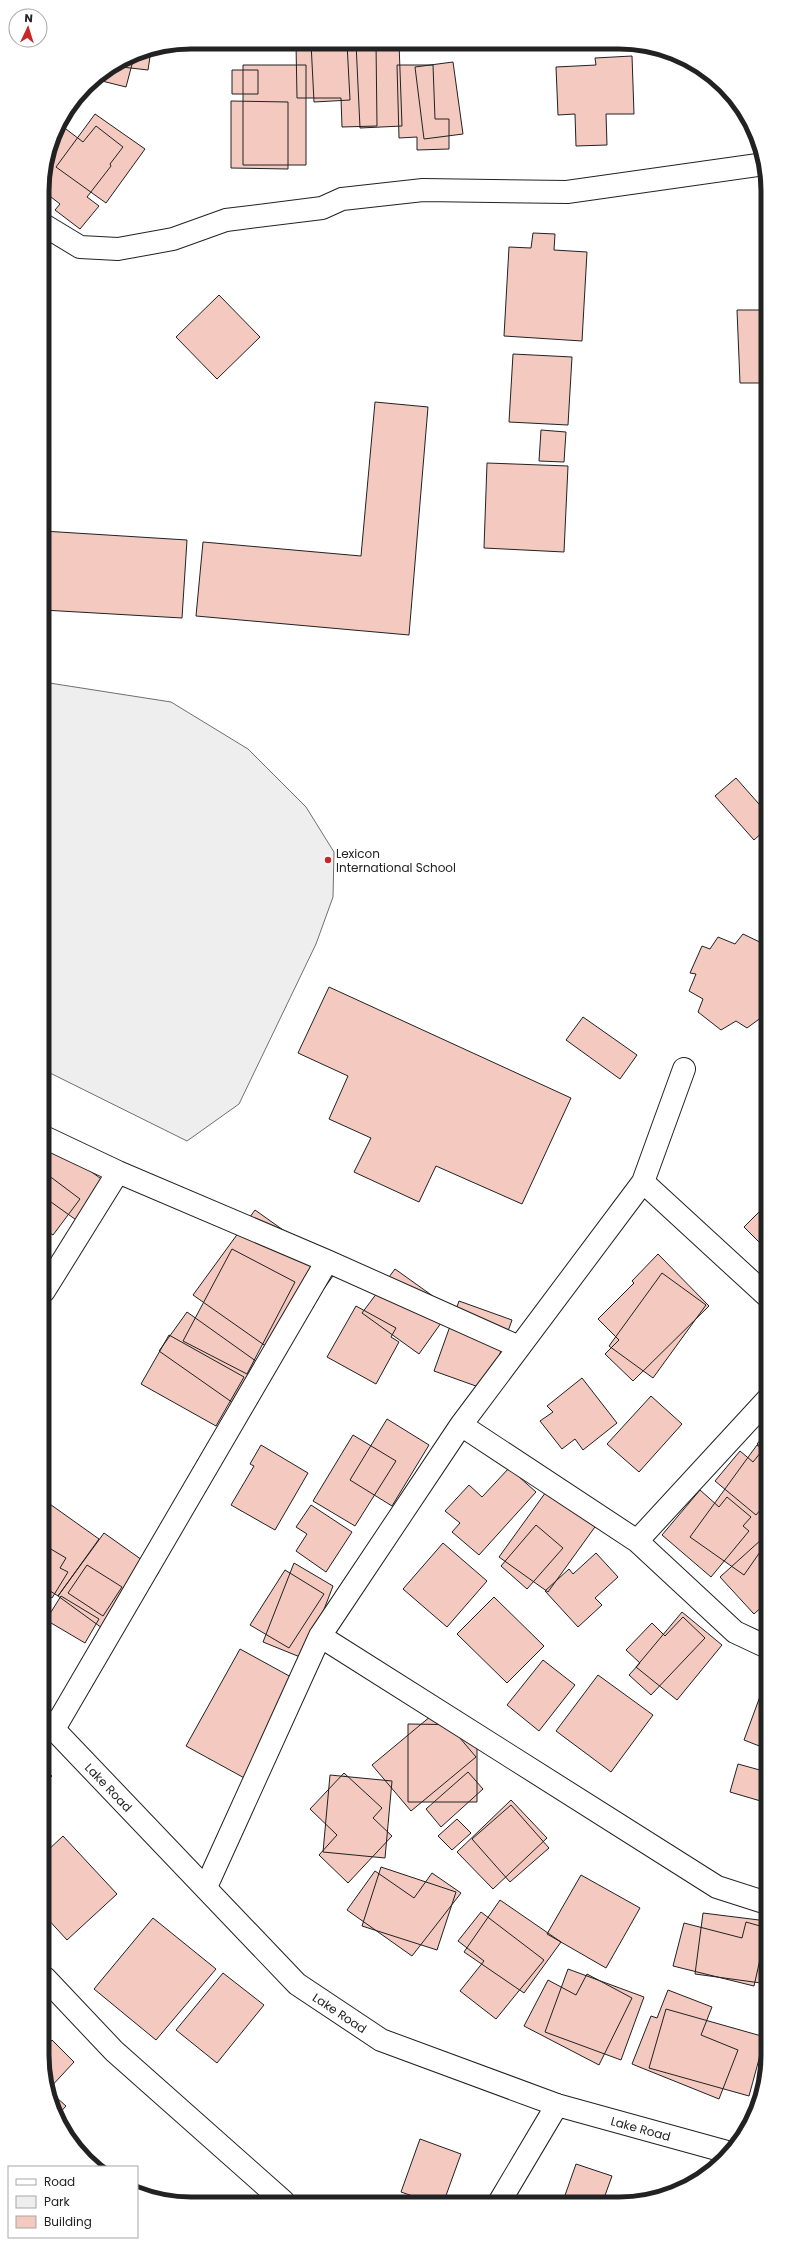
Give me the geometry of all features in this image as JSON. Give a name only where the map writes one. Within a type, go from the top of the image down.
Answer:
[{"type":"street","points":[[49,228],[80,248],[118,249],[173,239],[226,220],[322,208],[342,199],[423,190],[567,192],[758,165]]},
{"type":"street","points":[[206,1887],[320,1636],[461,1425],[643,1182],[684,1069]]},
{"type":"street","points":[[49,1139],[118,1172],[326,1261],[519,1348]]},
{"type":"street","points":[[49,1283],[118,1172]]},
{"type":"street","points":[[643,1182],[761,1290]]},
{"type":"street","points":[[49,1724],[326,1261]]},
{"type":"street","points":[[637,1542],[761,1407]]},
{"type":"street","points":[[461,1425],[637,1542],[735,1632],[761,1644]]},
{"type":"street","points":[[320,1636],[717,1887],[761,1901]]},
{"type":"street","name":"Lake Road","points":[[49,1724],[297,1984],[381,2040],[557,2105],[723,2151]]},
{"type":"street","points":[[49,1982],[114,2051],[278,2197]]},
{"type":"street","points":[[502,2197],[557,2105]]},
{"type":"green space","points":[[49,683],[171,702],[248,749],[306,807],[334,852],[333,897],[316,944],[239,1104],[187,1141],[49,1072]]},
{"type":"building","points":[[296,49],[376,49],[377,126],[342,127],[341,98],[297,98]]},
{"type":"building","points":[[311,49],[347,49],[350,100],[314,102]]},
{"type":"building","points":[[356,49],[399,49],[402,126],[360,128]]},
{"type":"building","points":[[591,49],[614,49],[591,50]]},
{"type":"building","points":[[150,56],[148,70],[122,67]]},
{"type":"building","points":[[632,56],[634,114],[606,114],[607,145],[576,146],[575,114],[558,115],[556,67],[596,65],[595,58]]},
{"type":"building","points":[[133,62],[126,87],[102,81],[120,68]]},
{"type":"building","points":[[453,62],[463,134],[424,139],[415,67]]},
{"type":"building","points":[[243,65],[306,65],[306,165],[243,165]]},
{"type":"building","points":[[397,65],[433,65],[435,119],[449,119],[449,149],[417,150],[417,137],[399,138]]},
{"type":"building","points":[[232,70],[258,70],[258,94],[232,94]]},
{"type":"building","points":[[231,101],[288,102],[288,169],[231,168]]},
{"type":"building","points":[[95,114],[145,149],[106,203],[56,167]]},
{"type":"building","points":[[96,126],[123,147],[110,164],[111,166],[87,197],[99,206],[80,229],[55,210],[60,204],[49,195],[49,182],[54,155],[64,128],[83,142]]},
{"type":"building","points":[[533,233],[555,234],[554,250],[587,252],[582,341],[504,336],[509,247],[531,248]]},
{"type":"building","points":[[219,295],[260,337],[217,379],[176,337]]},
{"type":"building","points":[[737,310],[761,310],[761,383],[740,383]]},
{"type":"building","points":[[513,354],[572,357],[568,425],[509,422]]},
{"type":"building","points":[[375,402],[428,407],[409,635],[196,616],[203,542],[361,556]]},
{"type":"building","points":[[541,430],[566,432],[564,462],[539,461]]},
{"type":"building","points":[[487,463],[568,466],[564,552],[484,548]]},
{"type":"building","points":[[49,531],[187,540],[182,618],[49,610]]},
{"type":"building","points":[[736,778],[761,806],[761,834],[754,840],[715,796]]},
{"type":"building","points":[[743,934],[761,943],[761,1018],[747,1028],[736,1021],[721,1030],[698,1012],[703,999],[689,991],[696,974],[690,973],[702,946],[710,949],[718,937],[735,944]]},
{"type":"building","points":[[329,987],[571,1098],[522,1204],[436,1166],[419,1202],[354,1172],[371,1138],[329,1119],[348,1076],[298,1053]]},
{"type":"building","points":[[583,1017],[637,1055],[620,1079],[566,1040]]},
{"type":"building","points":[[49,1142],[114,1188],[86,1227],[49,1201]]},
{"type":"building","points":[[49,1176],[80,1199],[53,1235],[49,1232]]},
{"type":"building","points":[[255,1210],[338,1269],[277,1354],[193,1295]]},
{"type":"building","points":[[761,1210],[761,1244],[744,1227]]},
{"type":"building","points":[[232,1249],[295,1282],[247,1374],[183,1341]]},
{"type":"building","points":[[658,1254],[709,1306],[633,1381],[605,1354],[619,1340],[598,1319],[634,1283],[632,1281]]},
{"type":"building","points":[[395,1269],[451,1309],[419,1354],[362,1313]]},
{"type":"building","points":[[662,1273],[706,1305],[653,1378],[609,1346]]},
{"type":"building","points":[[459,1301],[512,1320],[487,1390],[434,1371]]},
{"type":"building","points":[[356,1306],[396,1328],[391,1337],[399,1342],[376,1384],[327,1357]]},
{"type":"building","points":[[187,1312],[274,1374],[246,1412],[159,1351]]},
{"type":"building","points":[[169,1335],[244,1377],[216,1426],[141,1384]]},
{"type":"building","points":[[582,1378],[617,1423],[583,1450],[575,1439],[562,1449],[540,1421],[553,1412],[547,1406]]},
{"type":"building","points":[[651,1396],[682,1424],[639,1472],[607,1444]]},
{"type":"building","points":[[387,1419],[429,1445],[392,1506],[350,1480]]},
{"type":"building","points":[[353,1435],[396,1461],[355,1526],[313,1501]]},
{"type":"building","points":[[761,1439],[761,1447],[757,1444]]},
{"type":"building","points":[[261,1445],[308,1473],[275,1530],[231,1505],[254,1466],[250,1464]]},
{"type":"building","points":[[757,1445],[761,1448],[761,1551],[744,1575],[690,1537]]},
{"type":"building","points":[[740,1451],[753,1462],[761,1452],[761,1509],[756,1515],[715,1481]]},
{"type":"building","points":[[509,1468],[536,1492],[479,1555],[452,1532],[460,1523],[445,1511],[469,1485],[482,1497]]},
{"type":"building","points":[[556,1478],[605,1513],[548,1592],[499,1557]]},
{"type":"building","points":[[700,1490],[719,1507],[727,1497],[751,1517],[743,1526],[749,1531],[711,1577],[662,1535]]},
{"type":"building","points":[[49,1503],[99,1539],[58,1596],[49,1590]]},
{"type":"building","points":[[311,1505],[352,1532],[326,1572],[296,1551],[307,1534],[296,1527]]},
{"type":"building","points":[[536,1525],[563,1548],[527,1589],[501,1566]]},
{"type":"building","points":[[104,1533],[159,1572],[113,1636],[58,1596]]},
{"type":"building","points":[[761,1540],[761,1608],[754,1614],[720,1577]]},
{"type":"building","points":[[443,1543],[487,1581],[447,1627],[403,1589]]},
{"type":"building","points":[[49,1548],[66,1558],[60,1568],[68,1572],[52,1598],[49,1597]]},
{"type":"building","points":[[596,1553],[618,1577],[595,1598],[602,1605],[578,1627],[545,1591],[569,1569],[573,1574]]},
{"type":"building","points":[[294,1563],[333,1586],[305,1659],[263,1642]]},
{"type":"building","points":[[87,1565],[122,1587],[103,1616],[68,1593]]},
{"type":"building","points":[[285,1570],[324,1594],[289,1648],[250,1625]]},
{"type":"building","points":[[61,1596],[99,1619],[85,1643],[49,1622],[49,1615]]},
{"type":"building","points":[[494,1597],[544,1646],[507,1683],[457,1634]]},
{"type":"building","points":[[682,1612],[722,1645],[677,1700],[636,1667]]},
{"type":"building","points":[[683,1617],[705,1638],[651,1695],[629,1675],[640,1663],[626,1650],[652,1623],[665,1636]]},
{"type":"building","points":[[240,1649],[302,1683],[248,1780],[186,1746]]},
{"type":"building","points":[[543,1660],[575,1685],[539,1731],[507,1705]]},
{"type":"building","points":[[598,1675],[653,1715],[611,1772],[556,1731]]},
{"type":"building","points":[[761,1694],[761,1747],[744,1740]]},
{"type":"building","points":[[437,1711],[476,1757],[411,1811],[372,1765]]},
{"type":"building","points":[[408,1724],[477,1725],[477,1802],[408,1802]]},
{"type":"building","points":[[738,1764],[761,1770],[761,1801],[730,1792]]},
{"type":"building","points":[[468,1772],[483,1789],[441,1827],[426,1809]]},
{"type":"building","points":[[344,1773],[382,1808],[373,1818],[392,1836],[348,1883],[319,1855],[337,1835],[310,1809]]},
{"type":"building","points":[[330,1775],[392,1781],[385,1858],[323,1852]]},
{"type":"building","points":[[511,1800],[547,1838],[493,1889],[457,1852]]},
{"type":"building","points":[[511,1805],[549,1848],[510,1882],[472,1839]]},
{"type":"building","points":[[457,1819],[471,1833],[452,1850],[438,1836]]},
{"type":"building","points":[[63,1836],[117,1894],[67,1940],[49,1920],[49,1849]]},
{"type":"building","points":[[381,1867],[456,1892],[437,1950],[362,1926]]},
{"type":"building","points":[[375,1871],[414,1898],[432,1873],[461,1893],[412,1956],[347,1910]]},
{"type":"building","points":[[581,1875],[640,1908],[606,1968],[547,1934]]},
{"type":"building","points":[[500,1900],[561,1942],[524,1993],[464,1952]]},
{"type":"building","points":[[481,1912],[544,1960],[496,2019],[460,1991],[484,1961],[458,1941]]},
{"type":"building","points":[[703,1913],[761,1920],[761,1983],[695,1974]]},
{"type":"building","points":[[153,1918],[216,1969],[156,2040],[94,1989]]},
{"type":"building","points":[[746,1922],[761,1926],[761,1955],[754,1986],[673,1966],[684,1923],[742,1938]]},
{"type":"building","points":[[568,1969],[644,1997],[621,2060],[545,2032]]},
{"type":"building","points":[[223,1973],[264,2005],[217,2063],[176,2030]]},
{"type":"building","points":[[587,1974],[632,1998],[599,2065],[524,2026],[548,1980],[576,1995]]},
{"type":"building","points":[[668,1990],[712,2007],[701,2035],[738,2050],[719,2099],[632,2064],[651,2016],[657,2018]]},
{"type":"building","points":[[666,2009],[761,2036],[761,2052],[749,2096],[649,2068]]},
{"type":"building","points":[[52,2040],[74,2062],[53,2085],[49,2064],[49,2043]]},
{"type":"building","points":[[56,2097],[66,2106],[61,2111]]},
{"type":"building","points":[[420,2139],[461,2154],[445,2197],[415,2197],[401,2192]]},
{"type":"building","points":[[576,2164],[612,2176],[604,2197],[564,2197]]},
{"type":"place","name":"Lexicon International School","points":[[328,860]]}]
